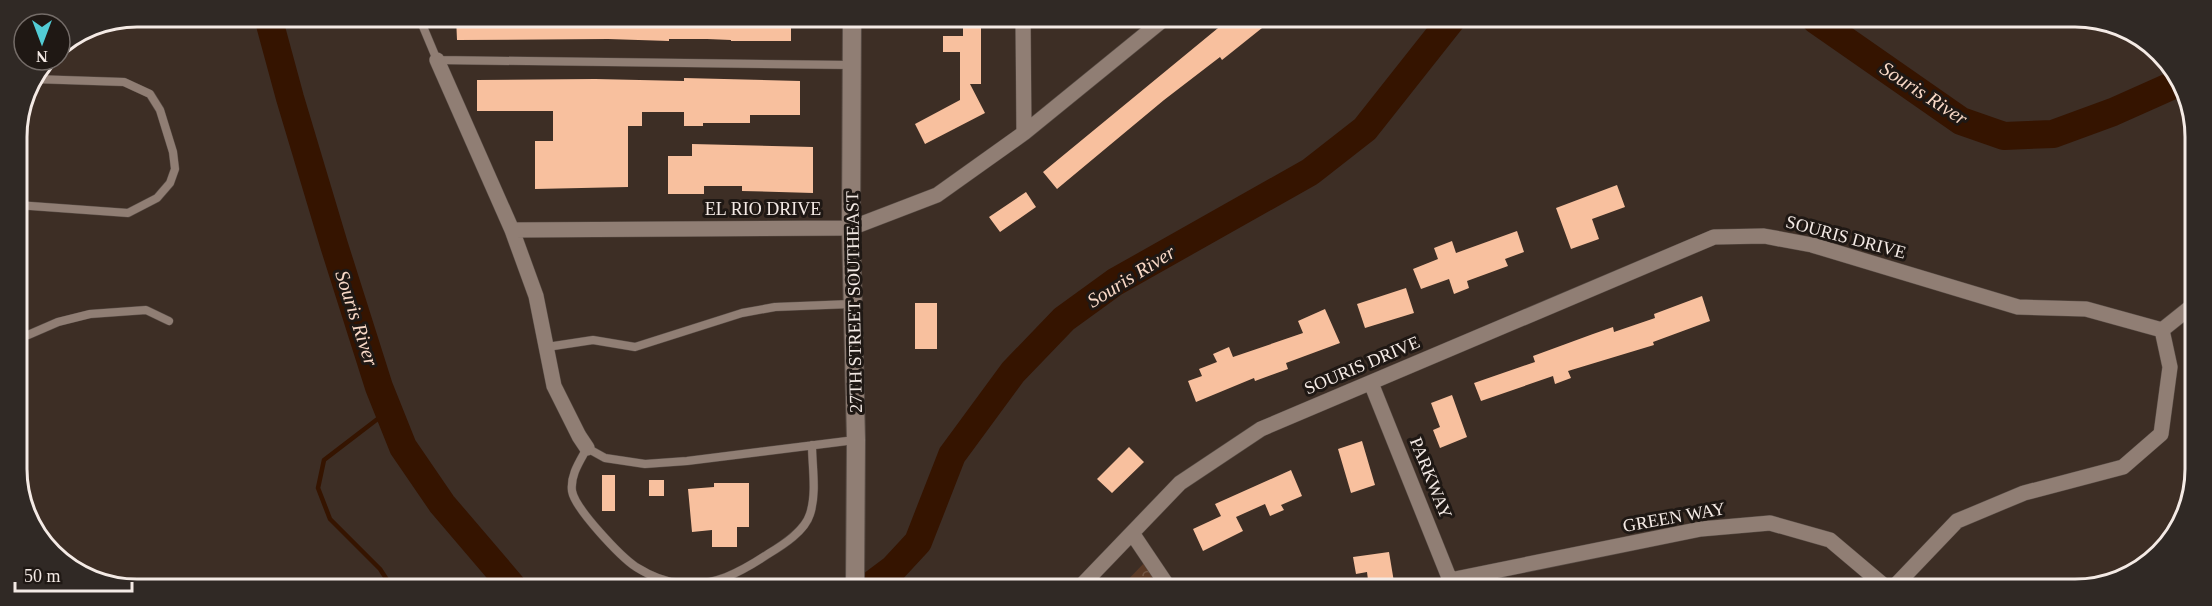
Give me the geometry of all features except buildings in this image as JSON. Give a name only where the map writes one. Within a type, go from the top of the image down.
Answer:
[{"type":"street","name":"27TH STREET SOUTHEAST","points":[[852,27],[851,228],[856,440],[855,579]]},
{"type":"street","points":[[1023,27],[1024,134]]},
{"type":"street","name":"EL RIO DRIVE","points":[[512,230],[851,228],[937,195],[1024,134],[1154,27]]},
{"type":"street","points":[[437,60],[512,230],[536,296],[554,386],[587,448]]},
{"type":"street","name":"SOURIS DRIVE","points":[[1088,579],[1180,483],[1261,429],[1714,237],[1764,236],[1812,245],[2018,307],[2086,309],[2163,330]]},
{"type":"street","points":[[1900,579],[1957,522],[2024,493],[2123,466],[2161,434],[2170,367],[2163,330],[2185,312]]},
{"type":"street","name":"PARKWAY","points":[[1371,382],[1448,579]]},
{"type":"street","name":"GREEN WAY","points":[[1473,579],[1701,529],[1770,522],[1830,540],[1878,579]]},
{"type":"street","points":[[1132,533],[1163,579]]},
{"type":"lane","points":[[423,27],[437,60],[852,65]]},
{"type":"lane","points":[[27,206],[128,213],[157,198],[170,183],[175,169],[173,152],[160,110],[150,94],[124,82],[44,79]]},
{"type":"lane","points":[[547,347],[593,340],[635,347],[742,313],[775,307],[853,304]]},
{"type":"lane","points":[[27,335],[58,322],[90,314],[146,310],[169,321]]},
{"type":"lane","points":[[659,579],[635,567],[612,546],[580,508],[572,491],[574,471],[587,448],[605,458],[645,464],[856,440]]},
{"type":"lane","points":[[720,579],[779,548],[798,531],[810,516],[812,445]]},
{"type":"green space","points":[[1147,560],[1160,579],[1129,579]]},
{"type":"waterway","name":"Souris River","points":[[271,27],[334,245],[379,387],[403,447],[442,504],[506,579]]},
{"type":"waterway","name":"Souris River","points":[[880,579],[893,569],[918,542],[952,455],[1013,372],[1064,319],[1115,282],[1310,172],[1365,129],[1446,27]]},
{"type":"waterway","name":"Souris River","points":[[1826,27],[1961,121],[2004,136],[2053,134],[2113,112],[2172,86]]},
{"type":"waterway","points":[[386,579],[380,569],[330,519],[318,488],[324,460],[388,411]]}]
